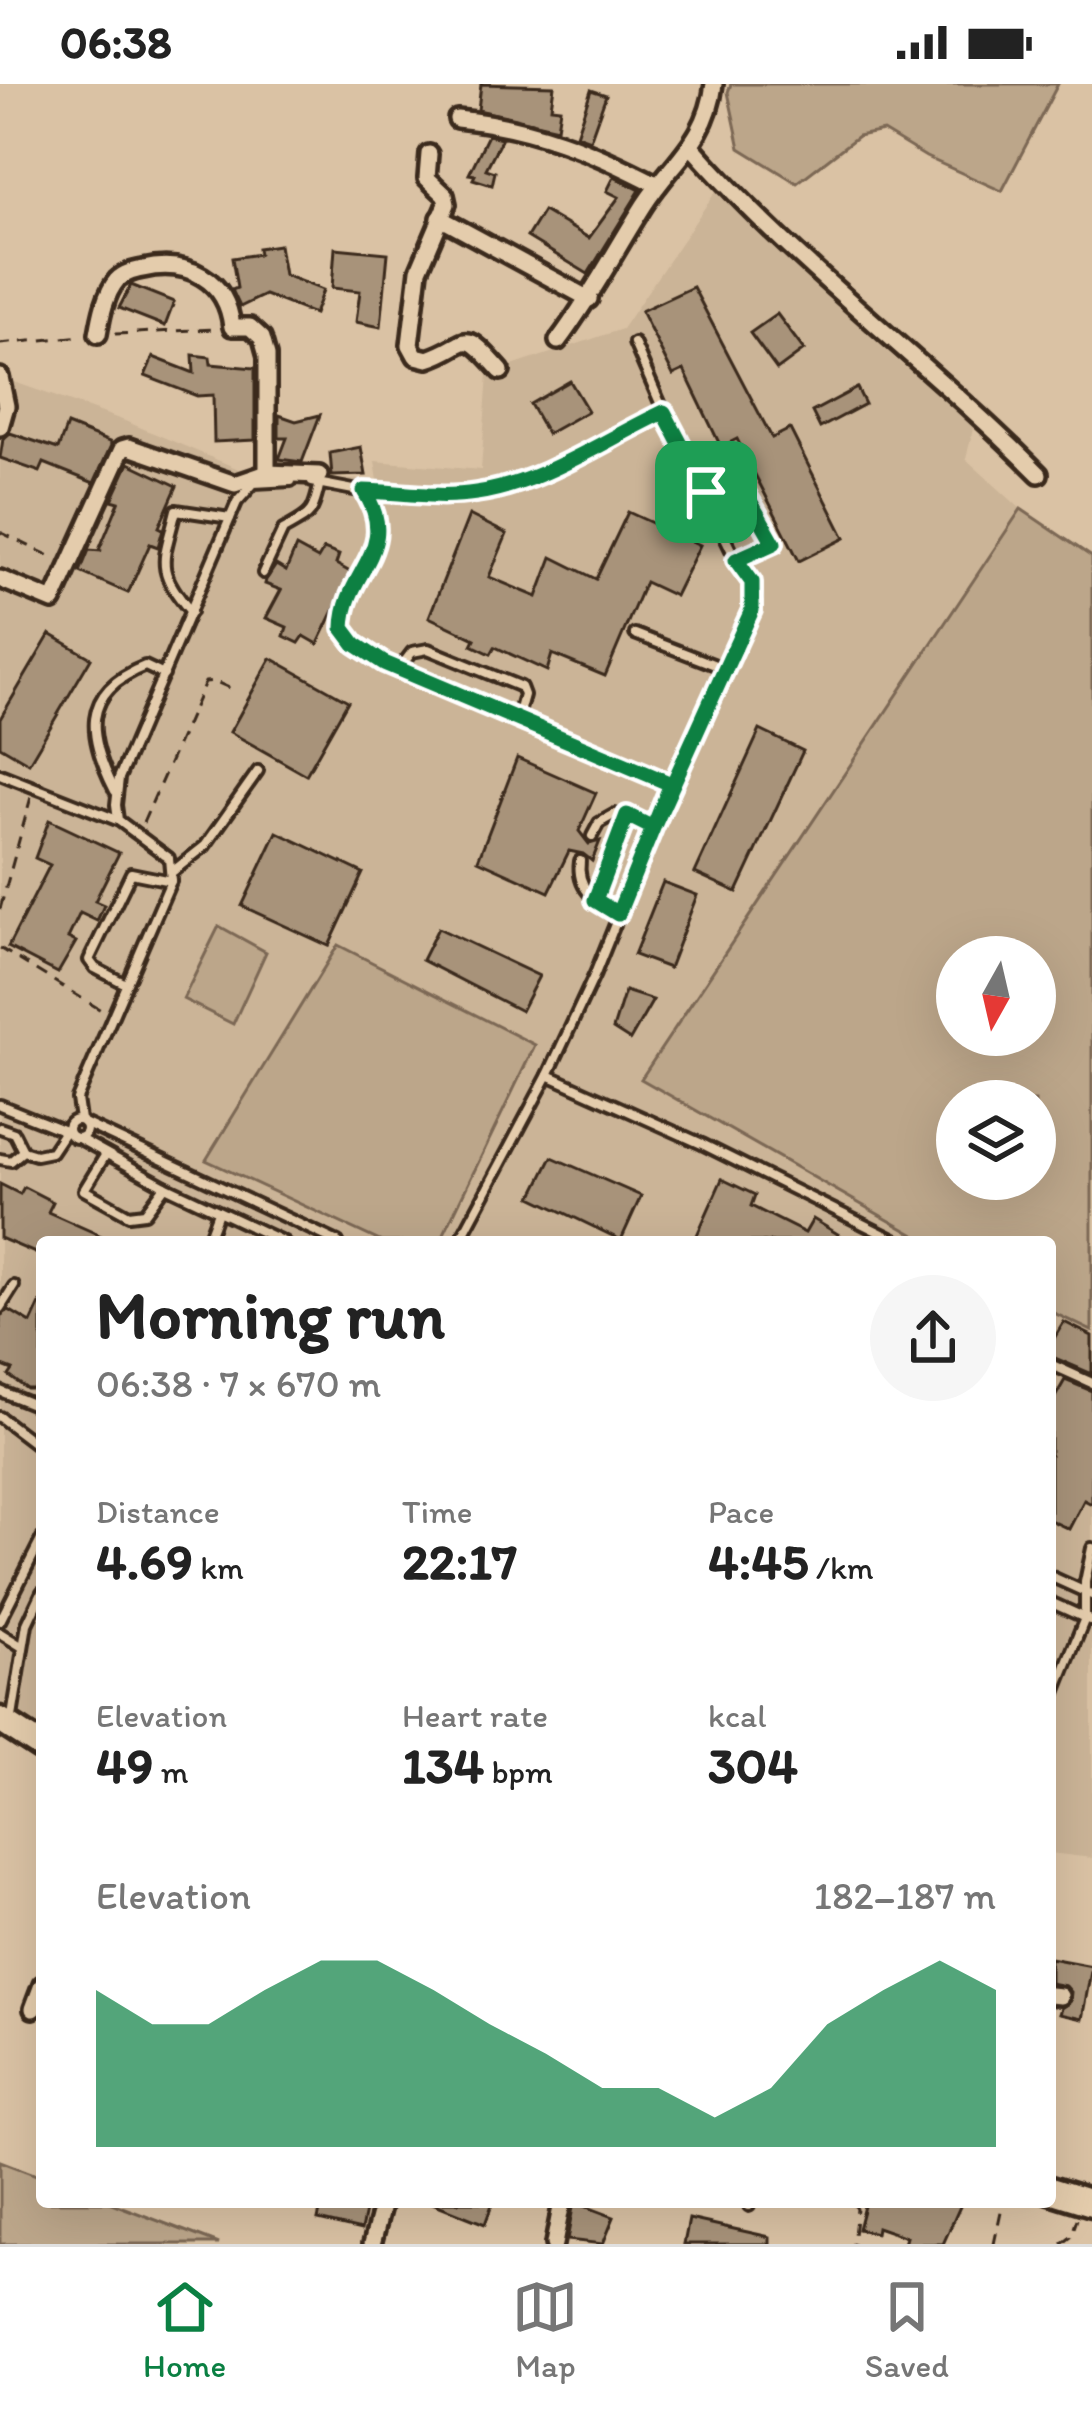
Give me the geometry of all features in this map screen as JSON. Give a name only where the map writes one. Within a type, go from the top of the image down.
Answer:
[{"type":"main road","points":[[5,1723],[36,1743]]},
{"type":"main road","points":[[1056,2193],[1088,2202]]},
{"type":"street","points":[[558,341],[658,185],[692,147],[708,115],[714,84]]},
{"type":"street","points":[[457,119],[551,137],[658,185]]},
{"type":"street","points":[[692,147],[745,207],[853,301],[902,351],[977,412],[1039,474]]},
{"type":"street","points":[[429,154],[427,178],[445,195],[447,204],[419,270],[409,332],[412,352],[428,359],[466,340],[501,371]]},
{"type":"street","points":[[440,218],[589,299]]},
{"type":"street","points":[[98,334],[118,279],[129,272],[165,264],[182,266],[210,282],[225,296],[232,327],[250,327],[259,333],[267,356],[266,473]]},
{"type":"street","points":[[0,377],[6,406],[0,427]]},
{"type":"street","points":[[0,580],[53,601],[122,449],[153,453],[235,484],[266,473],[320,479]]},
{"type":"street","points":[[33,2009],[36,2001]]},
{"type":"street","points":[[372,2244],[381,2208]]},
{"type":"street","points":[[554,2244],[561,2208]]},
{"type":"lane","points":[[463,1236],[548,1075],[755,599],[752,582],[736,560],[634,343]]},
{"type":"lane","points":[[116,793],[230,518],[254,483],[320,479],[364,491],[461,495],[512,484],[664,412]]},
{"type":"lane","points":[[706,492],[737,478],[774,543],[736,560]]},
{"type":"lane","points":[[263,573],[283,530],[302,522],[315,508],[320,479]]},
{"type":"lane","points":[[364,491],[374,507],[379,532],[374,552],[345,602],[343,628],[368,655],[671,784]]},
{"type":"lane","points":[[191,612],[164,576],[176,510],[230,518]]},
{"type":"lane","points":[[635,634],[723,668]]},
{"type":"lane","points":[[399,669],[422,648],[521,687],[524,695],[517,720]]},
{"type":"lane","points":[[118,820],[116,793],[94,741],[100,706],[119,677],[145,667],[164,675]]},
{"type":"lane","points":[[80,1138],[86,1132],[77,1099],[171,876],[205,846],[258,770]]},
{"type":"lane","points":[[0,774],[118,820],[169,858],[171,876]]},
{"type":"lane","points":[[592,836],[606,817],[627,815],[653,828]]},
{"type":"lane","points":[[595,900],[627,815]]},
{"type":"lane","points":[[580,861],[580,882],[595,900],[618,914]]},
{"type":"lane","points":[[124,983],[94,968],[89,960],[131,873],[171,876]]},
{"type":"lane","points":[[548,1075],[702,1144],[886,1236]]},
{"type":"lane","points":[[0,1105],[67,1131],[165,1186],[271,1236]]},
{"type":"lane","points":[[0,1128],[14,1133],[23,1151],[36,1155],[51,1152],[70,1123],[82,1122],[325,1236]]},
{"type":"lane","points":[[0,1159],[11,1161],[23,1151]]},
{"type":"lane","points":[[106,1154],[84,1190],[114,1207],[129,1215],[145,1213],[165,1186]]},
{"type":"lane","points":[[209,1236],[218,1212]]},
{"type":"lane","points":[[0,1308],[14,1286]]},
{"type":"lane","points":[[1056,1367],[1092,1383]]},
{"type":"lane","points":[[0,1391],[36,1406]]},
{"type":"lane","points":[[0,1417],[36,1444]]},
{"type":"lane","points":[[32,1440],[36,1435]]},
{"type":"lane","points":[[1056,1692],[1088,1620],[1092,1548]]},
{"type":"lane","points":[[0,1621],[36,1550]]},
{"type":"lane","points":[[1056,1579],[1089,1594]]},
{"type":"lane","points":[[5,1723],[26,1624],[36,1604]]},
{"type":"lane","points":[[1056,1605],[1088,1620]]},
{"type":"lane","points":[[0,1633],[22,1646]]},
{"type":"path","points":[[0,344],[232,327]]},
{"type":"path","points":[[0,532],[68,566]]},
{"type":"path","points":[[137,836],[205,682],[236,691]]},
{"type":"path","points":[[0,910],[33,790]]},
{"type":"path","points":[[0,948],[110,1016]]},
{"type":"path","points":[[1062,2244],[1071,2237],[1088,2202]]},
{"type":"path","points":[[853,2244],[856,2208]]},
{"type":"path","points":[[994,2244],[1002,2208]]},
{"type":"shaded area","points":[[731,84],[1058,84],[1002,191],[926,157],[883,131],[858,136],[797,183],[740,148],[728,92]]},
{"type":"shaded area","points":[[716,191],[901,364],[975,420],[966,459],[1021,509],[642,1079],[917,1236],[36,1236],[36,1726],[0,1703],[0,377],[125,421],[253,475],[378,481],[375,461],[481,470],[488,374],[622,329]]},
{"type":"shaded area","points":[[1021,509],[1092,557],[1092,1331],[1056,1314],[1056,1236],[916,1236],[641,1079]]},
{"type":"shaded area","points":[[219,926],[266,952],[233,1024],[183,999]]},
{"type":"shaded area","points":[[338,945],[535,1045],[443,1236],[369,1236],[206,1160]]},
{"type":"shaded area","points":[[1056,1314],[1092,1331],[1092,1858],[1056,1854]]},
{"type":"shaded area","points":[[0,2161],[36,2175],[36,2208],[125,2208],[219,2244],[0,2244]]},
{"type":"building","points":[[481,84],[554,86],[551,107],[560,108],[557,128],[478,110]]},
{"type":"building","points":[[591,90],[606,95],[590,140],[576,135]]},
{"type":"building","points":[[488,135],[502,138],[486,169],[495,172],[492,185],[469,174]]},
{"type":"building","points":[[614,177],[640,190],[588,274],[527,237],[543,211],[589,238],[619,197],[607,191]]},
{"type":"building","points":[[279,245],[284,275],[323,290],[314,314],[265,295],[240,307],[232,290],[237,288],[232,258]]},
{"type":"building","points":[[335,248],[388,253],[381,327],[356,322],[360,291],[332,288]]},
{"type":"building","points":[[131,285],[174,302],[165,326],[119,308]]},
{"type":"building","points":[[693,287],[772,438],[790,429],[845,538],[799,561],[737,439],[721,447],[684,370],[673,375],[641,311]]},
{"type":"building","points":[[777,314],[804,350],[777,370],[750,333]]},
{"type":"building","points":[[193,355],[210,357],[211,364],[255,368],[255,440],[214,442],[213,395],[197,396],[145,376],[153,357],[194,373]]},
{"type":"building","points":[[570,381],[588,411],[547,434],[530,404]]},
{"type":"building","points":[[857,388],[865,404],[820,428],[812,412]]},
{"type":"building","points":[[279,415],[296,421],[320,415],[302,462],[279,459],[287,438],[279,438]]},
{"type":"building","points":[[67,425],[112,443],[94,483],[44,463],[40,472],[0,458],[3,439],[10,433],[58,449]]},
{"type":"building","points":[[361,447],[366,475],[332,476],[330,453]]},
{"type":"building","points":[[129,463],[177,486],[159,527],[163,529],[158,547],[150,544],[128,593],[80,572],[89,550],[102,551],[119,502],[112,500]]},
{"type":"building","points":[[628,512],[700,545],[675,596],[645,582],[605,676],[552,654],[547,671],[495,647],[491,654],[472,645],[475,639],[429,617],[469,515],[507,534],[489,577],[537,597],[552,557],[596,579]]},
{"type":"building","points":[[296,547],[318,559],[324,549],[339,555],[336,564],[352,573],[318,644],[304,636],[299,643],[284,636],[287,627],[266,618],[281,590],[265,584],[266,580],[276,565],[286,571]]},
{"type":"building","points":[[50,634],[91,658],[29,763],[0,746],[0,719]]},
{"type":"building","points":[[271,658],[348,701],[306,775],[230,732]]},
{"type":"building","points":[[760,730],[803,751],[737,892],[695,873]]},
{"type":"building","points":[[517,758],[596,793],[579,831],[589,844],[600,841],[592,861],[569,851],[549,892],[478,860]]},
{"type":"building","points":[[49,820],[119,853],[95,901],[104,905],[97,921],[80,913],[68,938],[76,942],[58,973],[8,947],[50,865],[35,858]]},
{"type":"building","points":[[277,832],[363,873],[329,946],[242,906]]},
{"type":"building","points":[[663,882],[697,895],[669,968],[634,955]]},
{"type":"building","points":[[438,928],[539,976],[521,1011],[422,960]]},
{"type":"building","points":[[625,991],[653,1000],[630,1040],[613,1029]]},
{"type":"building","points":[[552,1157],[641,1196],[623,1236],[613,1236],[532,1197]]},
{"type":"building","points":[[722,1179],[755,1195],[751,1206],[805,1233],[813,1219],[841,1236],[697,1236]]},
{"type":"building","points":[[0,1184],[20,1194],[24,1187],[53,1202],[48,1212],[102,1236],[36,1236],[36,1253],[0,1238]]},
{"type":"building","points":[[9,1310],[31,1323],[36,1312],[36,1389],[27,1389],[9,1376],[13,1370],[0,1365],[0,1316]]},
{"type":"building","points":[[1064,1322],[1092,1336],[1092,1374],[1056,1359],[1056,1335]]},
{"type":"building","points":[[1065,1380],[1092,1391],[1092,1504],[1084,1500],[1069,1529],[1056,1523],[1056,1396]]},
{"type":"building","points":[[1056,1959],[1092,1966],[1082,2019],[1059,2014],[1070,2002],[1066,1986],[1056,1984]]},
{"type":"building","points":[[321,2208],[366,2208],[361,2230],[318,2220]]},
{"type":"building","points":[[445,2208],[491,2208],[485,2224]]},
{"type":"building","points":[[573,2208],[590,2208],[614,2217],[603,2244],[567,2240]]},
{"type":"building","points":[[863,2208],[959,2208],[943,2244],[904,2244],[906,2237],[877,2227],[876,2233],[858,2229]]},
{"type":"building","points":[[689,2219],[770,2237],[770,2244],[684,2244]]},
{"type":"route","points":[[706,492],[664,412],[581,455],[480,493],[364,491],[374,507],[379,532],[374,552],[345,602],[343,628],[355,644],[384,663],[671,784],[618,914],[595,900],[627,815],[653,828],[671,784],[723,668],[752,610],[752,582],[736,560],[774,543],[737,478],[706,492]]}]
